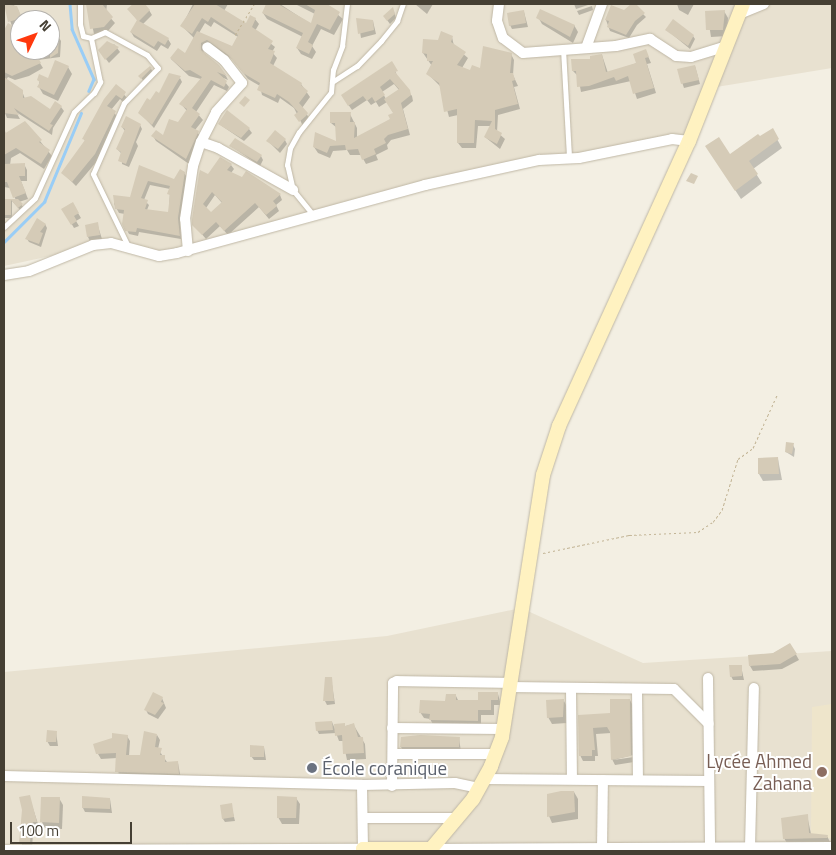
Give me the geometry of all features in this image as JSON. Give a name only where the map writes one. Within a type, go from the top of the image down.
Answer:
[{"type":"main road","points":[[363,850],[431,849],[458,818],[481,783],[496,754],[503,729],[543,475],[559,426],[689,141],[741,9]]},
{"type":"street","points":[[498,4],[497,21],[504,38],[512,47],[523,53],[616,46],[650,39],[676,56],[690,57],[727,46]]},
{"type":"street","points":[[741,9],[764,4]]},
{"type":"street","points":[[586,48],[600,5]]},
{"type":"street","points":[[188,251],[185,219],[193,166],[201,142],[216,112],[242,83],[224,60],[207,47]]},
{"type":"street","points":[[4,275],[29,271],[93,245],[111,243],[159,256],[188,251],[425,184],[539,160],[569,159],[672,139],[689,141]]},
{"type":"street","points":[[201,142],[218,148],[293,190]]},
{"type":"street","points":[[708,678],[709,781],[716,849]]},
{"type":"street","points":[[392,786],[392,689],[397,681],[571,688],[674,689],[709,724]]},
{"type":"street","points":[[571,688],[572,779]]},
{"type":"street","points":[[637,688],[638,780]]},
{"type":"street","points":[[750,847],[754,688]]},
{"type":"street","points":[[392,728],[503,729]]},
{"type":"street","points":[[393,754],[496,754]]},
{"type":"street","points":[[4,776],[362,786],[572,779],[709,781]]},
{"type":"street","points":[[602,848],[603,780]]},
{"type":"street","points":[[4,850],[363,850],[362,786]]},
{"type":"street","points":[[363,818],[458,818]]},
{"type":"street","points":[[431,849],[537,850],[602,848],[650,850],[832,847]]},
{"type":"lane","points":[[80,4],[81,33],[91,38]]},
{"type":"lane","points":[[314,216],[293,190],[287,165],[290,148],[299,132],[323,105],[331,92],[342,46],[347,4]]},
{"type":"lane","points":[[332,82],[357,66],[382,41],[397,21],[403,4]]},
{"type":"lane","points":[[91,38],[102,32],[109,34],[147,55],[158,68],[124,103],[93,174],[129,249]]},
{"type":"lane","points":[[4,227],[35,198],[74,112],[100,82],[91,38]]},
{"type":"lane","points":[[563,49],[569,159]]},
{"type":"path","points":[[235,35],[254,4]]},
{"type":"path","points":[[530,555],[629,535],[698,532],[712,522],[722,510],[738,459],[753,448],[777,395]]},
{"type":"shaded area","points":[[4,4],[832,4],[832,68],[710,88],[689,141],[539,160],[159,256],[111,243],[4,266]]},
{"type":"shaded area","points":[[521,608],[643,663],[832,651],[832,851],[4,851],[4,672],[387,636]]},
{"type":"shaded area","name":"Lycée Ahmed Zahana","points":[[832,704],[832,838],[811,838],[812,707]]},
{"type":"building","points":[[4,4],[17,6],[19,10],[10,10],[10,21],[8,22]]},
{"type":"building","points":[[86,4],[102,4],[113,17],[104,27],[90,29]]},
{"type":"building","points":[[133,4],[145,4],[150,10],[139,21],[169,38],[165,45],[158,41],[154,47],[130,32],[137,20],[127,9]]},
{"type":"building","points":[[195,4],[215,4],[246,23],[250,15],[256,18],[252,27],[273,41],[268,49],[275,51],[270,63],[302,83],[301,85],[308,91],[299,103],[308,113],[306,116],[299,122],[294,115],[298,112],[289,102],[277,94],[275,98],[257,90],[260,83],[243,73],[228,55],[207,40],[201,43],[201,50],[219,65],[227,76],[217,72],[227,81],[224,87],[211,80],[192,108],[200,114],[191,127],[199,131],[186,159],[151,136],[156,130],[163,135],[169,119],[178,122],[187,109],[179,104],[202,77],[190,70],[185,71],[170,58],[178,48],[185,53],[197,31],[232,46],[238,35],[211,17],[208,22],[202,18],[192,34],[180,26]]},
{"type":"building","points":[[266,4],[278,4],[311,23],[315,10],[305,4],[327,4],[340,12],[330,30],[317,24],[308,42],[313,45],[309,54],[296,48],[303,33],[262,13]]},
{"type":"building","points":[[631,4],[636,4],[645,13],[635,21],[626,35],[607,27],[609,21],[605,20],[611,5],[624,10]]},
{"type":"building","points":[[393,7],[395,14],[387,21],[383,16]]},
{"type":"building","points":[[540,9],[575,25],[570,37],[536,18]]},
{"type":"building","points":[[524,10],[526,23],[509,26],[507,13]]},
{"type":"building","points":[[725,10],[723,30],[706,30],[705,11]]},
{"type":"building","points":[[356,18],[373,20],[374,30],[358,34]]},
{"type":"building","points":[[673,19],[694,35],[688,46],[665,30]]},
{"type":"building","points":[[8,23],[10,24],[10,60],[39,60],[41,63],[12,76],[4,72],[4,30]]},
{"type":"building","points":[[441,31],[453,36],[451,42],[466,52],[457,65],[470,70],[472,65],[480,68],[483,46],[512,53],[510,73],[513,73],[515,80],[512,81],[518,104],[495,110],[495,129],[502,133],[497,144],[484,137],[492,121],[475,120],[474,143],[457,143],[457,109],[444,112],[439,83],[426,74],[433,61],[427,61],[427,54],[422,53],[423,39],[438,40]]},
{"type":"building","points":[[107,41],[119,47],[105,60],[98,50]]},
{"type":"building","points":[[646,49],[649,57],[645,58],[654,88],[633,94],[628,76],[616,81],[614,77],[589,86],[577,87],[576,71],[572,71],[571,59],[590,59],[590,56],[602,54],[606,72],[636,63],[633,54]]},
{"type":"building","points":[[55,60],[69,66],[54,95],[37,87],[40,82],[37,80],[39,74],[48,78]]},
{"type":"building","points":[[392,61],[398,71],[395,72],[410,90],[411,95],[401,103],[408,129],[388,135],[384,139],[386,143],[374,149],[376,154],[362,160],[358,149],[346,150],[345,145],[330,146],[327,153],[313,147],[315,132],[336,141],[335,123],[330,123],[330,112],[351,112],[350,122],[355,122],[354,138],[390,119],[388,115],[393,113],[384,99],[399,89],[390,79],[380,87],[385,95],[375,102],[372,97],[367,101],[363,96],[348,106],[341,95]]},
{"type":"building","points":[[695,65],[699,80],[681,84],[677,69]]},
{"type":"building","points":[[150,66],[152,68],[141,79],[138,76]]},
{"type":"building","points":[[169,73],[181,76],[152,125],[138,113],[147,98],[150,100],[156,91],[159,93]]},
{"type":"building","points":[[4,77],[23,90],[23,98],[31,96],[50,109],[55,101],[62,106],[50,124],[53,125],[49,131],[14,108],[19,115],[4,113]]},
{"type":"building","points":[[116,84],[126,92],[122,99],[116,95],[107,106],[116,111],[95,154],[72,182],[61,173],[85,140],[82,139],[104,99]]},
{"type":"building","points":[[245,96],[250,100],[244,107],[239,103]]},
{"type":"building","points":[[227,110],[250,128],[241,138],[218,124]]},
{"type":"building","points":[[126,116],[141,124],[126,164],[118,161],[121,152],[116,149],[125,129],[121,127]]},
{"type":"building","points":[[25,121],[42,140],[39,142],[50,150],[41,164],[16,148],[4,155],[4,134]]},
{"type":"building","points":[[773,128],[779,139],[749,161],[758,174],[735,191],[705,146],[719,137],[730,154],[758,134],[760,136]]},
{"type":"building","points":[[275,130],[286,139],[278,149],[266,141]]},
{"type":"building","points":[[235,138],[262,155],[257,162],[229,146]]},
{"type":"building","points":[[220,157],[232,164],[227,170],[242,177],[246,171],[281,194],[273,201],[277,206],[266,215],[255,203],[224,231],[216,222],[202,235],[192,225],[192,219],[200,170],[208,174]],"holes":[[[212,192],[222,202],[211,212],[203,204]]]},
{"type":"building","points":[[25,163],[25,176],[19,176],[26,193],[13,198],[7,182],[4,182],[4,164]]},
{"type":"building","points":[[139,165],[174,179],[180,169],[185,172],[178,218],[180,236],[137,228],[136,232],[125,231],[122,224],[124,210],[115,209],[113,195],[130,197]],"holes":[[[148,181],[170,186],[167,194],[170,195],[168,212],[145,209],[148,200],[141,198]]]},
{"type":"building","points":[[691,173],[698,176],[694,184],[686,181]]},
{"type":"building","points":[[4,199],[18,199],[23,204],[18,208],[11,200],[11,215],[4,215]]},
{"type":"building","points":[[73,202],[79,213],[74,216],[77,221],[71,225],[61,209]]},
{"type":"building","points":[[37,218],[46,224],[40,232],[43,233],[39,244],[25,239]]},
{"type":"building","points":[[98,222],[100,235],[87,237],[85,225]]},
{"type":"building","points":[[786,442],[794,443],[792,454],[785,452]]},
{"type":"building","points":[[778,457],[779,474],[758,474],[758,458]]},
{"type":"building","points":[[790,643],[797,654],[780,664],[749,666],[748,655],[773,653]]},
{"type":"building","points":[[729,665],[742,665],[742,676],[730,677]]},
{"type":"building","points":[[325,677],[332,677],[334,701],[323,701]]},
{"type":"building","points":[[153,692],[163,697],[161,702],[164,703],[155,715],[144,710]]},
{"type":"building","points":[[478,692],[498,692],[498,700],[491,700],[491,710],[478,710],[478,721],[429,720],[430,714],[419,713],[420,700],[445,701],[446,694],[456,694],[456,700],[478,700]]},
{"type":"building","points":[[564,699],[563,717],[547,718],[546,700]]},
{"type":"building","points":[[610,699],[630,699],[631,756],[611,760],[610,732],[607,727],[593,728],[595,750],[592,750],[592,756],[579,756],[578,715],[610,713]]},
{"type":"building","points":[[332,721],[333,730],[316,731],[315,722]]},
{"type":"building","points":[[345,723],[345,726],[354,723],[358,737],[363,737],[364,753],[343,754],[342,735],[335,736],[334,724]]},
{"type":"building","points":[[47,730],[57,731],[56,742],[46,742]]},
{"type":"building","points":[[144,731],[157,734],[155,747],[162,748],[160,755],[165,755],[165,762],[178,761],[179,774],[115,772],[116,753],[96,754],[93,744],[112,738],[112,733],[128,735],[126,755],[140,755]]},
{"type":"building","points":[[420,735],[460,737],[459,747],[400,747],[401,737]]},
{"type":"building","points":[[250,745],[264,746],[264,757],[250,757]]},
{"type":"building","points":[[574,791],[575,812],[547,817],[547,794]]},
{"type":"building","points":[[30,795],[37,822],[33,822],[31,828],[30,843],[19,843],[22,810],[19,797]]},
{"type":"building","points":[[82,796],[110,798],[110,809],[82,808]]},
{"type":"building","points":[[277,796],[297,797],[296,818],[277,818]]},
{"type":"building","points":[[41,797],[60,797],[59,823],[40,822]]},
{"type":"building","points":[[232,803],[234,817],[222,819],[220,805]]},
{"type":"building","points":[[808,814],[809,833],[828,835],[827,838],[783,839],[781,818]]},
{"type":"waterway","points":[[70,4],[72,29],[94,79],[89,91]]},
{"type":"waterway","points":[[4,242],[44,202],[81,113]]},
{"type":"place","name":"École coranique","points":[[312,768]]},
{"type":"place","name":"Lycée Ahmed Zahana","points":[[822,772]]}]
